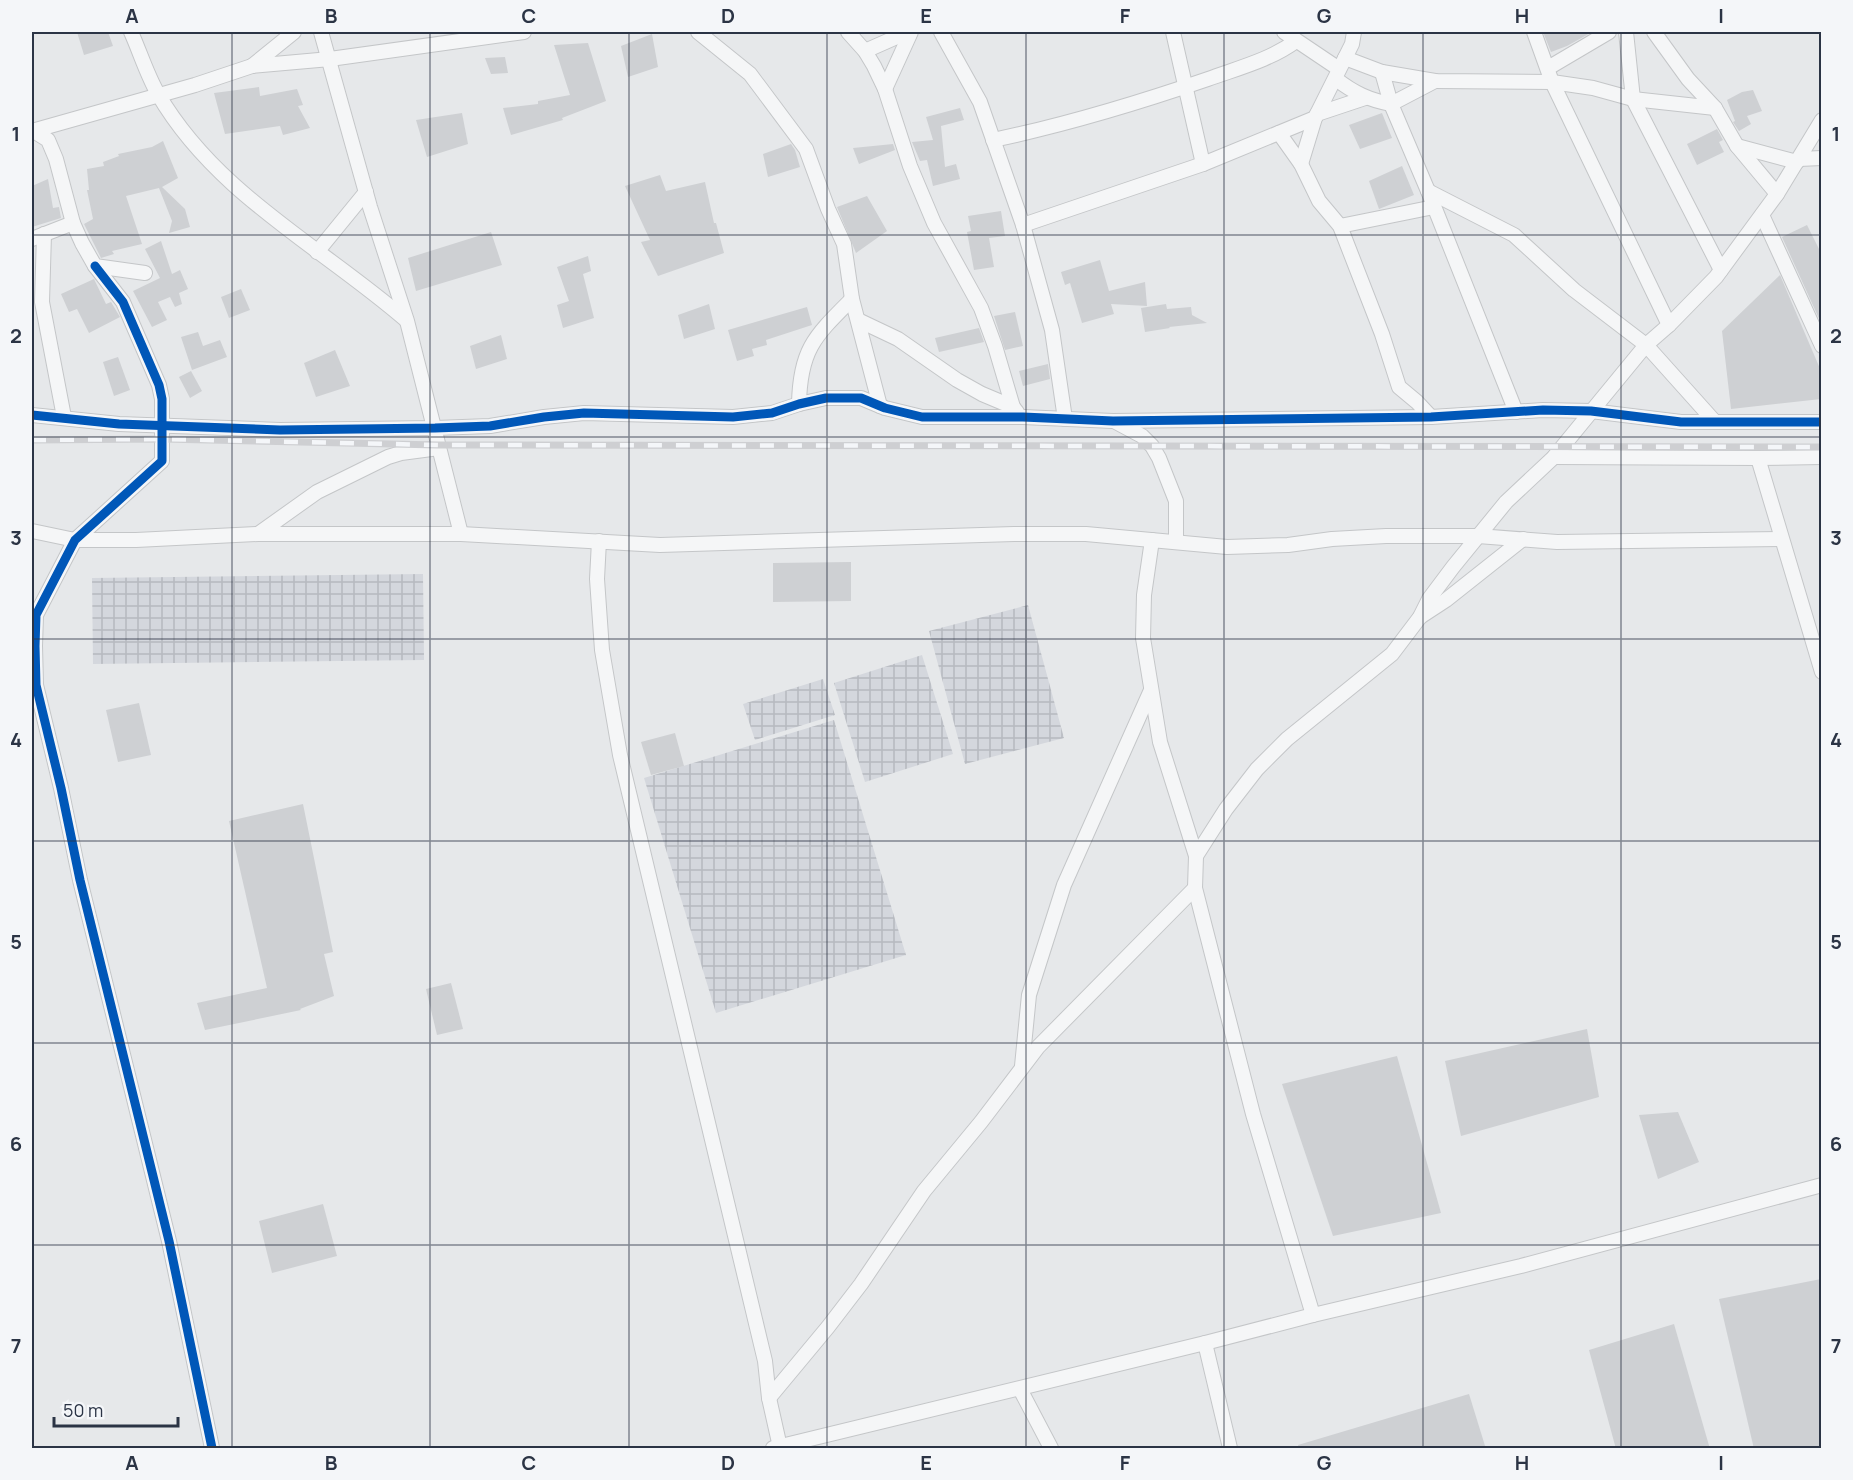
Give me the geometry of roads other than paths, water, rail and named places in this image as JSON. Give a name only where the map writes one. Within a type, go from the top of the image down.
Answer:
[{"type":"street","points":[[131,32],[158,94],[188,136],[234,187],[317,252],[381,298],[407,321]]},
{"type":"street","points":[[252,66],[294,32]]},
{"type":"street","points":[[321,32],[366,192],[407,321],[461,534]]},
{"type":"street","points":[[32,130],[195,85],[252,66],[330,59],[524,32]]},
{"type":"street","points":[[698,32],[750,74],[806,149],[828,209],[844,244],[852,299],[880,406]]},
{"type":"street","points":[[848,32],[865,51],[885,88],[910,166],[934,223],[981,308],[1013,407]]},
{"type":"street","points":[[865,51],[910,32]]},
{"type":"street","points":[[885,88],[910,32]]},
{"type":"street","points":[[941,32],[980,102],[1023,225],[1052,330],[1065,419]]},
{"type":"street","points":[[1173,32],[1203,164]]},
{"type":"street","points":[[1284,32],[1340,69],[1382,72],[1435,81],[1550,75],[1633,99],[1715,108]]},
{"type":"street","points":[[1301,164],[1316,116],[1352,44],[1354,32]]},
{"type":"street","points":[[1524,32],[1536,36],[1550,75],[1669,325]]},
{"type":"street","points":[[1550,75],[1609,32]]},
{"type":"street","points":[[1626,32],[1633,99],[1721,270]]},
{"type":"street","points":[[1654,32],[1688,79],[1715,108],[1737,146],[1777,194]]},
{"type":"street","points":[[993,140],[1070,121],[1184,87],[1264,59],[1296,41]]},
{"type":"street","points":[[1340,69],[1350,90],[1365,98],[1391,104],[1435,81]]},
{"type":"street","points":[[1382,72],[1391,104],[1516,412]]},
{"type":"street","points":[[1023,225],[1203,164],[1316,116],[1365,98]]},
{"type":"street","points":[[1196,856],[1226,809],[1257,770],[1287,739],[1392,654],[1420,617],[1429,598],[1506,502],[1554,457],[1646,345],[1669,325],[1721,270],[1777,194],[1821,120]]},
{"type":"street","points":[[32,130],[48,140],[56,159],[73,223],[95,266],[123,302],[161,392],[162,461],[75,540],[34,613],[36,685],[80,880],[169,1241],[212,1449]]},
{"type":"street","points":[[1279,133],[1301,164],[1319,201],[1340,226],[1382,334],[1399,387],[1431,417]]},
{"type":"street","points":[[1737,146],[1798,161],[1821,158]]},
{"type":"street","points":[[1428,191],[1514,235],[1574,290],[1646,345],[1715,422]]},
{"type":"street","points":[[317,252],[366,192]]},
{"type":"street","points":[[1340,226],[1434,207]]},
{"type":"street","points":[[1762,214],[1821,346]]},
{"type":"street","points":[[64,417],[42,302],[38,237],[73,223]]},
{"type":"street","points":[[95,266],[145,273]]},
{"type":"street","points":[[799,404],[799,379],[806,354],[818,334],[852,299]]},
{"type":"street","points":[[858,320],[898,339],[982,394],[1013,407],[1023,417]]},
{"type":"street","points":[[32,415],[119,423],[280,430],[435,428],[490,426],[584,413],[733,417],[772,413],[826,398],[861,398],[880,406],[922,417],[1023,417],[1113,421],[1431,417],[1516,412],[1591,411],[1681,422],[1821,422]]},
{"type":"street","points":[[1113,421],[1142,436],[1159,458],[1176,501],[1176,542]]},
{"type":"street","points":[[258,534],[317,492],[388,457],[439,448]]},
{"type":"street","points":[[1554,457],[1821,457]]},
{"type":"street","points":[[1758,458],[1821,672]]},
{"type":"street","points":[[32,531],[75,540],[136,540],[258,534],[461,534],[660,545],[1014,534],[1086,534],[1227,547],[1288,545],[1332,539],[1386,536],[1478,536],[1557,542],[1781,539]]},
{"type":"street","points":[[1420,617],[1446,600],[1523,539]]},
{"type":"street","points":[[1152,540],[1144,596],[1143,638],[1160,742],[1196,856],[1195,888],[1253,1114],[1314,1315]]},
{"type":"street","points":[[599,541],[597,579],[602,650],[618,746],[765,1361],[776,1448],[1521,1266],[1821,1185]]},
{"type":"street","points":[[1022,1067],[1029,995],[1064,885],[1151,690]]},
{"type":"street","points":[[770,1398],[861,1284],[924,1191],[981,1122],[1022,1067],[1065,1019],[1101,986],[1195,888]]},
{"type":"street","points":[[1205,1344],[1230,1449]]},
{"type":"street","points":[[1020,1389],[1051,1449]]},
{"type":"railway","points":[[32,440],[161,439],[438,445],[1822,447]]}]
